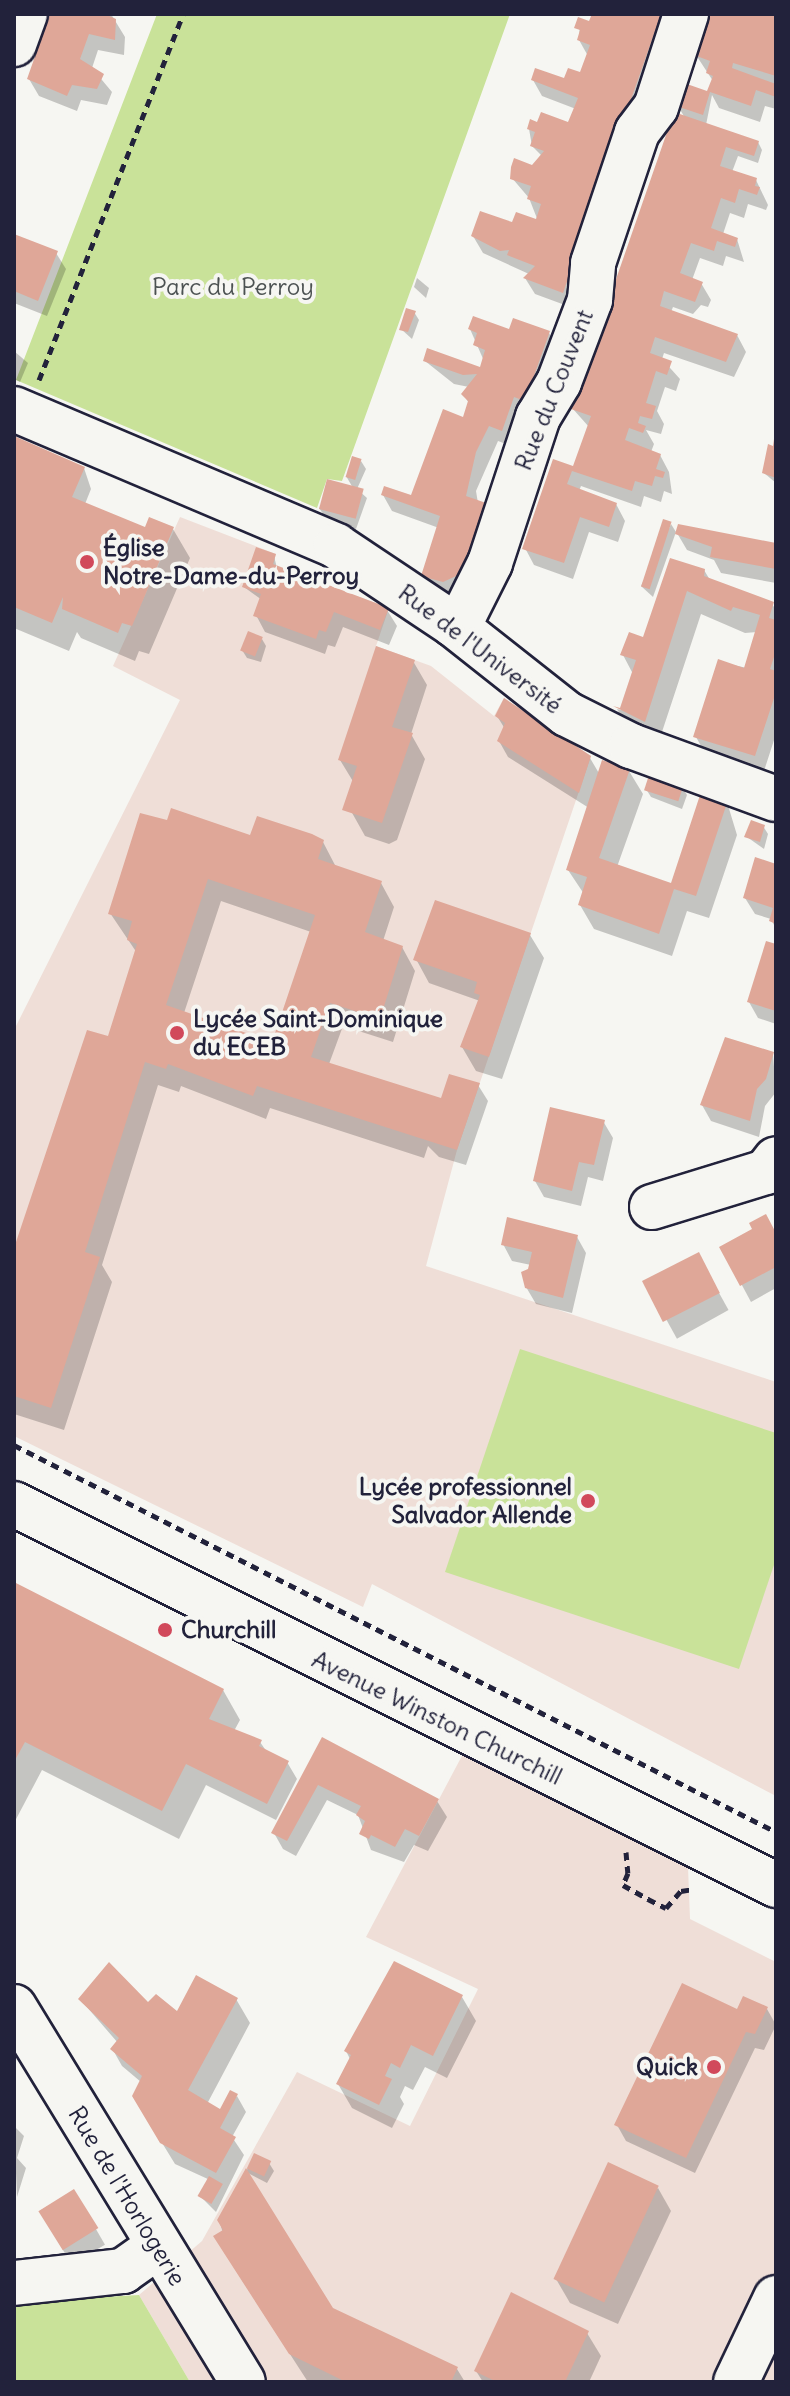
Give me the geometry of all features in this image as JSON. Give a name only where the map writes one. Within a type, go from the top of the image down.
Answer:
[{"type":"street","points":[[14,44],[25,14]]},
{"type":"street","name":"Rue du Couvent","points":[[453,624],[465,613],[490,563],[538,417],[559,382],[590,300],[593,263],[637,132],[656,107],[686,14]]},
{"type":"street","name":"Rue de l'Université","points":[[25,399],[336,546],[453,624],[567,714],[631,746],[776,799]]},
{"type":"street","points":[[652,1207],[766,1172],[776,1159]]},
{"type":"street","points":[[14,1482],[188,1570],[314,1657]]},
{"type":"street","name":"Avenue Winston Churchill","points":[[14,1504],[314,1657],[776,1885]]},
{"type":"street","name":"Rue de l'Horlogerie","points":[[14,2007],[157,2247],[243,2382]]},
{"type":"street","points":[[14,2283],[123,2271],[157,2247]]},
{"type":"street","points":[[736,2382],[776,2298]]},
{"type":"path","points":[[25,399],[183,14]]},
{"type":"path","points":[[14,1445],[776,1832]]},
{"type":"path","points":[[623,1885],[666,1908]]},
{"type":"shaded area","points":[[180,517],[276,554],[273,565],[389,608],[376,646],[431,666],[494,716],[504,698],[591,756],[457,1150],[426,1266],[776,1382],[776,1796],[372,1584],[363,1607],[14,1436],[14,1030],[180,700],[113,666]]},
{"type":"shaded area","points":[[473,1735],[687,1841],[690,1919],[776,1962],[776,2382],[190,2382],[139,2295],[202,2241],[297,2072],[410,2126],[478,1989],[366,1937]]},
{"type":"green space","name":"Parc du Perroy","points":[[157,14],[510,14],[342,481],[327,479],[317,508],[16,380]]},
{"type":"green space","points":[[520,1349],[776,1433],[776,1559],[739,1669],[445,1572]]},
{"type":"green space","points":[[139,2295],[190,2382],[14,2382],[14,2302]]},
{"type":"building","points":[[50,14],[105,14],[116,19],[115,40],[89,34],[80,59],[104,74],[97,89],[72,85],[67,96],[27,79]]},
{"type":"building","points":[[592,14],[661,14],[563,293],[523,278],[535,266],[507,255],[509,250],[500,251],[471,236],[480,211],[512,222],[516,212],[536,219],[541,204],[527,199],[531,186],[510,179],[514,158],[532,165],[544,151],[530,146],[535,132],[527,129],[530,119],[537,122],[541,112],[568,122],[578,98],[531,80],[535,68],[564,78],[568,68],[580,72],[590,45],[577,40],[580,30],[574,28],[578,17],[589,21]]},
{"type":"building","points":[[708,14],[776,14],[776,76],[733,63],[732,68],[776,84],[776,97],[756,90],[751,106],[710,92],[703,115],[676,106],[684,83],[707,91],[713,76],[706,73],[710,61],[694,55]]},
{"type":"building","points":[[674,112],[759,141],[754,156],[726,147],[720,166],[757,178],[755,186],[760,187],[757,195],[739,189],[735,203],[721,198],[711,228],[738,238],[735,247],[717,241],[714,251],[691,243],[680,273],[703,282],[695,302],[664,291],[660,306],[738,334],[726,362],[655,337],[650,353],[672,361],[667,375],[656,371],[646,403],[656,406],[652,419],[640,416],[638,423],[646,426],[643,433],[629,428],[625,440],[661,454],[656,469],[665,472],[663,478],[655,476],[652,486],[635,481],[632,491],[572,471],[567,484],[617,503],[609,527],[580,517],[564,563],[522,549],[553,459],[573,466],[591,416],[571,409]]},
{"type":"building","points":[[14,234],[58,251],[38,301],[14,291]]},
{"type":"building","points":[[406,308],[416,311],[408,332],[399,330]]},
{"type":"building","points":[[473,316],[509,329],[513,318],[550,331],[525,401],[514,397],[502,431],[489,426],[476,452],[466,496],[489,504],[465,572],[443,582],[421,576],[440,516],[381,495],[384,486],[411,495],[443,409],[463,417],[468,401],[461,394],[477,374],[463,375],[423,361],[427,348],[480,367],[485,350],[473,345],[477,333],[468,329]]},
{"type":"building","name":"Église Notre-Dame-du-Perroy","points":[[14,436],[85,467],[72,497],[145,527],[149,517],[174,527],[132,626],[122,623],[118,633],[62,609],[63,597],[52,623],[14,607]]},
{"type":"building","points":[[774,439],[776,478],[762,473],[768,444],[773,446]]},
{"type":"building","points":[[352,456],[362,459],[355,480],[346,477]]},
{"type":"building","points":[[327,479],[364,489],[356,519],[319,509]]},
{"type":"building","points":[[663,519],[672,522],[650,589],[641,587]]},
{"type":"building","points":[[678,524],[776,543],[776,569],[710,557],[712,547],[675,534]]},
{"type":"building","points":[[256,547],[276,554],[273,564],[389,608],[380,630],[334,612],[326,632],[319,630],[316,639],[253,616],[261,594],[242,587]]},
{"type":"building","points":[[670,558],[705,569],[704,576],[774,602],[769,618],[776,620],[776,651],[770,669],[776,671],[776,692],[755,756],[693,737],[718,659],[744,668],[760,615],[733,607],[731,611],[687,591],[645,722],[613,706],[620,708],[636,660],[620,655],[629,632],[643,637]]},
{"type":"building","points":[[248,631],[263,637],[255,656],[240,650]]},
{"type":"building","points":[[376,646],[415,660],[392,727],[413,733],[382,823],[342,810],[357,766],[338,760]]},
{"type":"building","points":[[504,698],[591,756],[579,793],[497,741],[505,723],[495,716]]},
{"type":"building","points":[[602,760],[630,769],[599,858],[671,883],[701,792],[728,800],[696,896],[674,889],[659,934],[578,905],[587,877],[566,870]]},
{"type":"building","points":[[649,775],[683,786],[678,801],[644,790]]},
{"type":"building","name":"Lycée Saint-Dominique du ECEB","points":[[171,808],[250,835],[257,816],[324,840],[318,859],[382,881],[365,932],[403,946],[380,1019],[330,1003],[311,1057],[441,1098],[449,1074],[480,1083],[457,1150],[257,1086],[253,1096],[168,1064],[166,1069],[145,1062],[85,1252],[100,1257],[51,1408],[14,1396],[14,1248],[87,1030],[108,1036],[137,944],[127,940],[132,921],[108,914],[140,813],[167,820]],"holes":[[[208,879],[315,915],[272,1042],[166,1005]]]},
{"type":"building","points":[[751,820],[765,825],[760,842],[744,837]]},
{"type":"building","points":[[755,857],[776,864],[776,924],[769,921],[773,908],[743,898]]},
{"type":"building","points":[[435,900],[531,933],[489,1057],[460,1047],[480,995],[474,993],[477,982],[413,960]]},
{"type":"building","points":[[766,941],[776,944],[776,1011],[747,1002]]},
{"type":"building","points":[[725,1037],[774,1052],[766,1079],[757,1089],[750,1121],[700,1105]]},
{"type":"building","points":[[550,1107],[605,1120],[594,1165],[579,1162],[572,1191],[533,1181]]},
{"type":"building","points":[[766,1214],[776,1233],[776,1267],[740,1286],[719,1247],[752,1229],[749,1223]]},
{"type":"building","points":[[507,1217],[578,1235],[563,1298],[525,1288],[521,1272],[528,1269],[532,1252],[501,1245]]},
{"type":"building","points":[[699,1252],[720,1293],[663,1322],[642,1281]]},
{"type":"building","points":[[14,1582],[224,1689],[209,1719],[262,1740],[259,1746],[289,1761],[267,1804],[186,1764],[162,1811],[25,1742],[14,1762]]},
{"type":"building","points":[[322,1737],[439,1799],[419,1836],[405,1829],[395,1847],[371,1835],[369,1839],[359,1834],[365,1821],[356,1815],[361,1806],[318,1785],[287,1841],[271,1833]]},
{"type":"building","points":[[394,1961],[463,1995],[433,2056],[411,2045],[400,2068],[391,2063],[385,2076],[392,2079],[379,2105],[336,2084],[351,2055],[344,2051]]},
{"type":"building","points":[[109,1962],[148,2002],[156,1994],[177,2011],[196,1975],[238,1998],[188,2090],[220,2109],[230,2090],[238,2094],[220,2128],[236,2137],[216,2173],[160,2143],[132,2096],[142,2076],[110,2049],[119,2038],[78,1999]]},
{"type":"building","points":[[682,1983],[737,2009],[743,1996],[768,2007],[755,2034],[746,2032],[686,2158],[614,2125]]},
{"type":"building","points":[[254,2153],[271,2161],[264,2176],[247,2168]]},
{"type":"building","points":[[608,2162],[659,2186],[604,2303],[553,2279]]},
{"type":"building","points":[[246,2168],[333,2308],[458,2367],[451,2382],[346,2382],[289,2354],[213,2236],[223,2230],[217,2220]]},
{"type":"building","points":[[209,2176],[223,2184],[211,2204],[198,2196]]},
{"type":"building","points":[[74,2189],[98,2228],[63,2250],[38,2211]]},
{"type":"building","points":[[511,2292],[589,2331],[565,2382],[497,2382],[474,2371]]},
{"type":"place","name":"Église Notre-Dame-du-Perroy","points":[[87,562]]},
{"type":"place","name":"Lycée Saint-Dominique du ECEB","points":[[177,1033]]},
{"type":"place","name":"Lycée professionnel Salvador Allende","points":[[588,1501]]},
{"type":"place","name":"Churchill","points":[[165,1630]]},
{"type":"place","name":"Quick","points":[[714,2067]]}]
